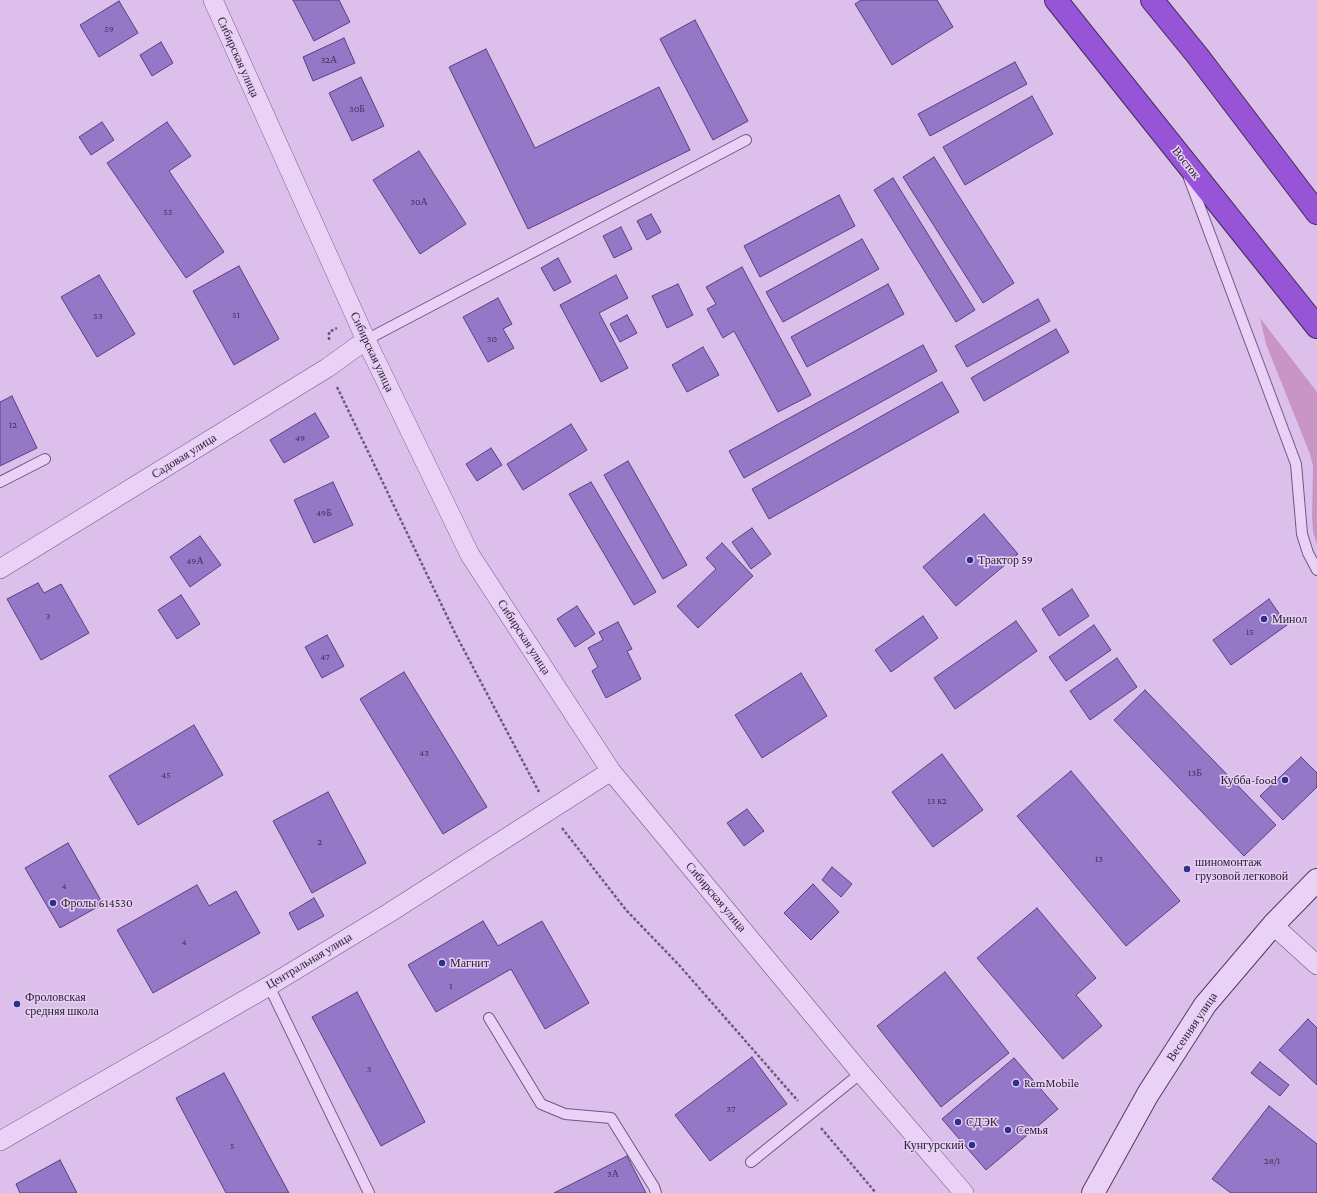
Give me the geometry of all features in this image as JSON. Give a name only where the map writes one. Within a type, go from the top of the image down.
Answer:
[{"type":"highway","name":"Восток","points":[[1056,0],[1317,327]]},
{"type":"highway","points":[[1152,0],[1197,55],[1317,213]]},
{"type":"street","name":"Сибирская улица","points":[[213,0],[356,319],[470,555],[611,771],[861,1073],[964,1193]]},
{"type":"street","name":"Садовая улица","points":[[0,569],[327,368],[366,340]]},
{"type":"street","name":"Центральная улица","points":[[0,1141],[269,986],[389,913],[611,771]]},
{"type":"street","name":"Весенняя улица","points":[[1093,1193],[1148,1094],[1205,1004],[1273,924],[1317,880]]},
{"type":"street","points":[[1273,924],[1317,965]]},
{"type":"lane","points":[[366,340],[746,140]]},
{"type":"lane","points":[[1182,157],[1296,464],[1302,534],[1308,553],[1317,570]]},
{"type":"lane","points":[[0,482],[45,459]]},
{"type":"lane","points":[[269,986],[369,1193]]},
{"type":"lane","points":[[489,1018],[541,1104],[565,1114],[610,1118],[656,1193]]},
{"type":"lane","points":[[751,1162],[861,1073]]},
{"type":"path","points":[[356,319],[329,332],[327,368],[456,635],[548,811],[626,910],[679,965],[810,1114],[876,1193]]},
{"type":"shaded area","points":[[1260,318],[1317,392],[1317,544],[1313,532],[1313,466],[1310,454],[1266,344]]},
{"type":"building","points":[[293,0],[339,0],[350,22],[314,41]]},
{"type":"building","points":[[861,0],[937,0],[953,27],[892,65],[855,4]]},
{"type":"building","points":[[119,1],[138,33],[99,57],[80,25]]},
{"type":"building","points":[[695,20],[748,121],[713,140],[660,39]]},
{"type":"building","points":[[344,38],[355,63],[313,81],[303,57]]},
{"type":"building","points":[[161,42],[173,63],[152,76],[140,55]]},
{"type":"building","points":[[486,49],[535,148],[659,87],[690,150],[528,229],[449,67]]},
{"type":"building","points":[[1015,62],[1027,84],[930,136],[918,114]]},
{"type":"building","points":[[361,77],[384,126],[352,141],[329,93]]},
{"type":"building","points":[[1032,96],[1053,134],[965,185],[943,147]]},
{"type":"building","points":[[102,122],[114,140],[91,155],[79,137]]},
{"type":"building","points":[[167,122],[191,156],[169,171],[224,252],[186,278],[107,163]]},
{"type":"building","points":[[419,151],[466,224],[420,254],[373,180]]},
{"type":"building","points":[[934,157],[1014,283],[983,303],[903,177]]},
{"type":"building","points":[[893,178],[975,310],[956,322],[874,190]]},
{"type":"building","points":[[839,195],[855,226],[760,277],[744,246]]},
{"type":"building","points":[[651,214],[661,232],[647,240],[637,221]]},
{"type":"building","points":[[621,227],[632,249],[614,258],[603,236]]},
{"type":"building","points":[[862,239],[879,269],[783,322],[766,292]]},
{"type":"building","points":[[558,258],[571,282],[554,291],[541,268]]},
{"type":"building","points":[[239,266],[279,339],[234,365],[193,291]]},
{"type":"building","points":[[742,267],[811,395],[778,412],[734,331],[723,338],[707,309],[716,304],[706,287]]},
{"type":"building","points":[[99,275],[135,334],[97,357],[61,297]]},
{"type":"building","points":[[616,275],[628,298],[599,313],[628,368],[601,382],[560,305]]},
{"type":"building","points":[[678,284],[693,315],[667,328],[652,296]]},
{"type":"building","points":[[888,284],[904,314],[807,367],[791,337]]},
{"type":"building","points":[[498,298],[512,324],[503,329],[514,348],[488,362],[463,317]]},
{"type":"building","points":[[1038,299],[1050,321],[967,367],[955,346]]},
{"type":"building","points":[[627,315],[637,333],[620,342],[610,324]]},
{"type":"building","points":[[1056,329],[1069,352],[984,401],[971,378]]},
{"type":"building","points":[[923,345],[937,371],[744,478],[729,451]]},
{"type":"building","points":[[703,347],[719,375],[687,392],[672,365]]},
{"type":"building","points":[[942,382],[959,412],[769,519],[752,489]]},
{"type":"building","points":[[12,396],[37,448],[0,466],[0,402]]},
{"type":"building","points":[[315,413],[329,437],[284,463],[270,440]]},
{"type":"building","points":[[571,424],[587,450],[523,490],[507,464]]},
{"type":"building","points":[[491,448],[502,465],[477,481],[466,464]]},
{"type":"building","points":[[628,461],[687,565],[663,579],[604,475]]},
{"type":"building","points":[[333,482],[353,525],[314,543],[294,500]]},
{"type":"building","points":[[591,482],[656,592],[634,605],[569,494]]},
{"type":"building","name":"Трактор 59","points":[[984,514],[1018,554],[956,606],[923,567]]},
{"type":"building","points":[[752,528],[771,554],[751,569],[732,542]]},
{"type":"building","points":[[200,536],[221,565],[190,587],[170,557]]},
{"type":"building","points":[[722,543],[753,576],[698,628],[677,606],[716,569],[706,558]]},
{"type":"building","points":[[38,583],[44,593],[61,584],[89,633],[41,660],[7,599]]},
{"type":"building","points":[[1072,589],[1089,616],[1059,636],[1042,609]]},
{"type":"building","points":[[181,595],[200,624],[177,639],[158,610]]},
{"type":"building","points":[[1269,599],[1287,625],[1231,665],[1213,640]]},
{"type":"building","points":[[577,606],[595,634],[575,647],[557,619]]},
{"type":"building","points":[[923,616],[938,638],[891,672],[875,650]]},
{"type":"building","points":[[1016,621],[1037,651],[955,709],[934,678]]},
{"type":"building","points":[[618,622],[632,649],[627,651],[641,679],[606,698],[592,671],[598,667],[588,648],[603,640],[599,632]]},
{"type":"building","points":[[1094,625],[1111,650],[1066,681],[1049,657]]},
{"type":"building","points":[[327,635],[344,666],[322,678],[305,647]]},
{"type":"building","points":[[1117,658],[1137,687],[1090,720],[1070,691]]},
{"type":"building","points":[[404,672],[487,807],[443,834],[360,699]]},
{"type":"building","points":[[801,673],[827,716],[762,758],[735,715]]},
{"type":"building","points":[[1145,690],[1276,825],[1244,856],[1114,720]]},
{"type":"building","points":[[194,725],[223,775],[138,825],[109,776]]},
{"type":"building","points":[[942,754],[983,810],[933,847],[892,792]]},
{"type":"building","points":[[1301,757],[1317,773],[1317,787],[1283,820],[1260,796]]},
{"type":"building","points":[[1071,771],[1180,901],[1126,946],[1017,816]]},
{"type":"building","points":[[328,792],[366,863],[312,893],[273,821]]},
{"type":"building","points":[[747,809],[764,831],[744,846],[727,823]]},
{"type":"building","points":[[68,843],[103,904],[60,928],[25,868]]},
{"type":"building","points":[[832,867],[852,884],[841,897],[822,880]]},
{"type":"building","points":[[813,884],[839,912],[811,940],[784,913]]},
{"type":"building","points":[[197,885],[209,906],[236,891],[260,933],[153,993],[117,930]]},
{"type":"building","points":[[314,898],[324,916],[298,930],[289,913]]},
{"type":"building","points":[[1037,908],[1096,978],[1076,995],[1102,1026],[1063,1059],[977,958]]},
{"type":"building","points":[[483,921],[498,946],[542,921],[589,1003],[545,1029],[511,969],[436,1012],[408,965]]},
{"type":"building","points":[[945,972],[1009,1053],[941,1107],[877,1026]]},
{"type":"building","points":[[357,992],[425,1122],[381,1146],[312,1017]]},
{"type":"building","points":[[1308,1019],[1317,1028],[1317,1085],[1279,1050]]},
{"type":"building","points":[[752,1057],[787,1104],[710,1161],[675,1115]]},
{"type":"building","points":[[1014,1058],[1058,1109],[986,1170],[942,1119]]},
{"type":"building","points":[[1260,1062],[1289,1085],[1280,1096],[1251,1073]]},
{"type":"building","points":[[224,1073],[289,1193],[226,1193],[176,1098]]},
{"type":"building","points":[[1269,1106],[1317,1144],[1317,1193],[1231,1193],[1212,1179]]},
{"type":"building","points":[[627,1156],[646,1193],[554,1193]]},
{"type":"building","points":[[60,1160],[77,1193],[20,1193],[16,1184]]},
{"type":"place","name":"Трактор 59","points":[[970,560]]},
{"type":"place","name":"Минол","points":[[1264,619]]},
{"type":"place","name":"Кубба-food","points":[[1285,780]]},
{"type":"place","name":"шиномонтаж грузовой легковой","points":[[1187,869]]},
{"type":"place","name":"Фролы 614530","points":[[53,903]]},
{"type":"place","name":"Магнит","points":[[442,963]]},
{"type":"place","name":"Фроловская средняя школа","points":[[17,1004]]},
{"type":"place","name":"RemMobile","points":[[1016,1083]]},
{"type":"place","name":"СДЭК","points":[[958,1122]]},
{"type":"place","name":"Семья","points":[[1008,1130]]},
{"type":"place","name":"Кунгурский","points":[[972,1145]]}]
